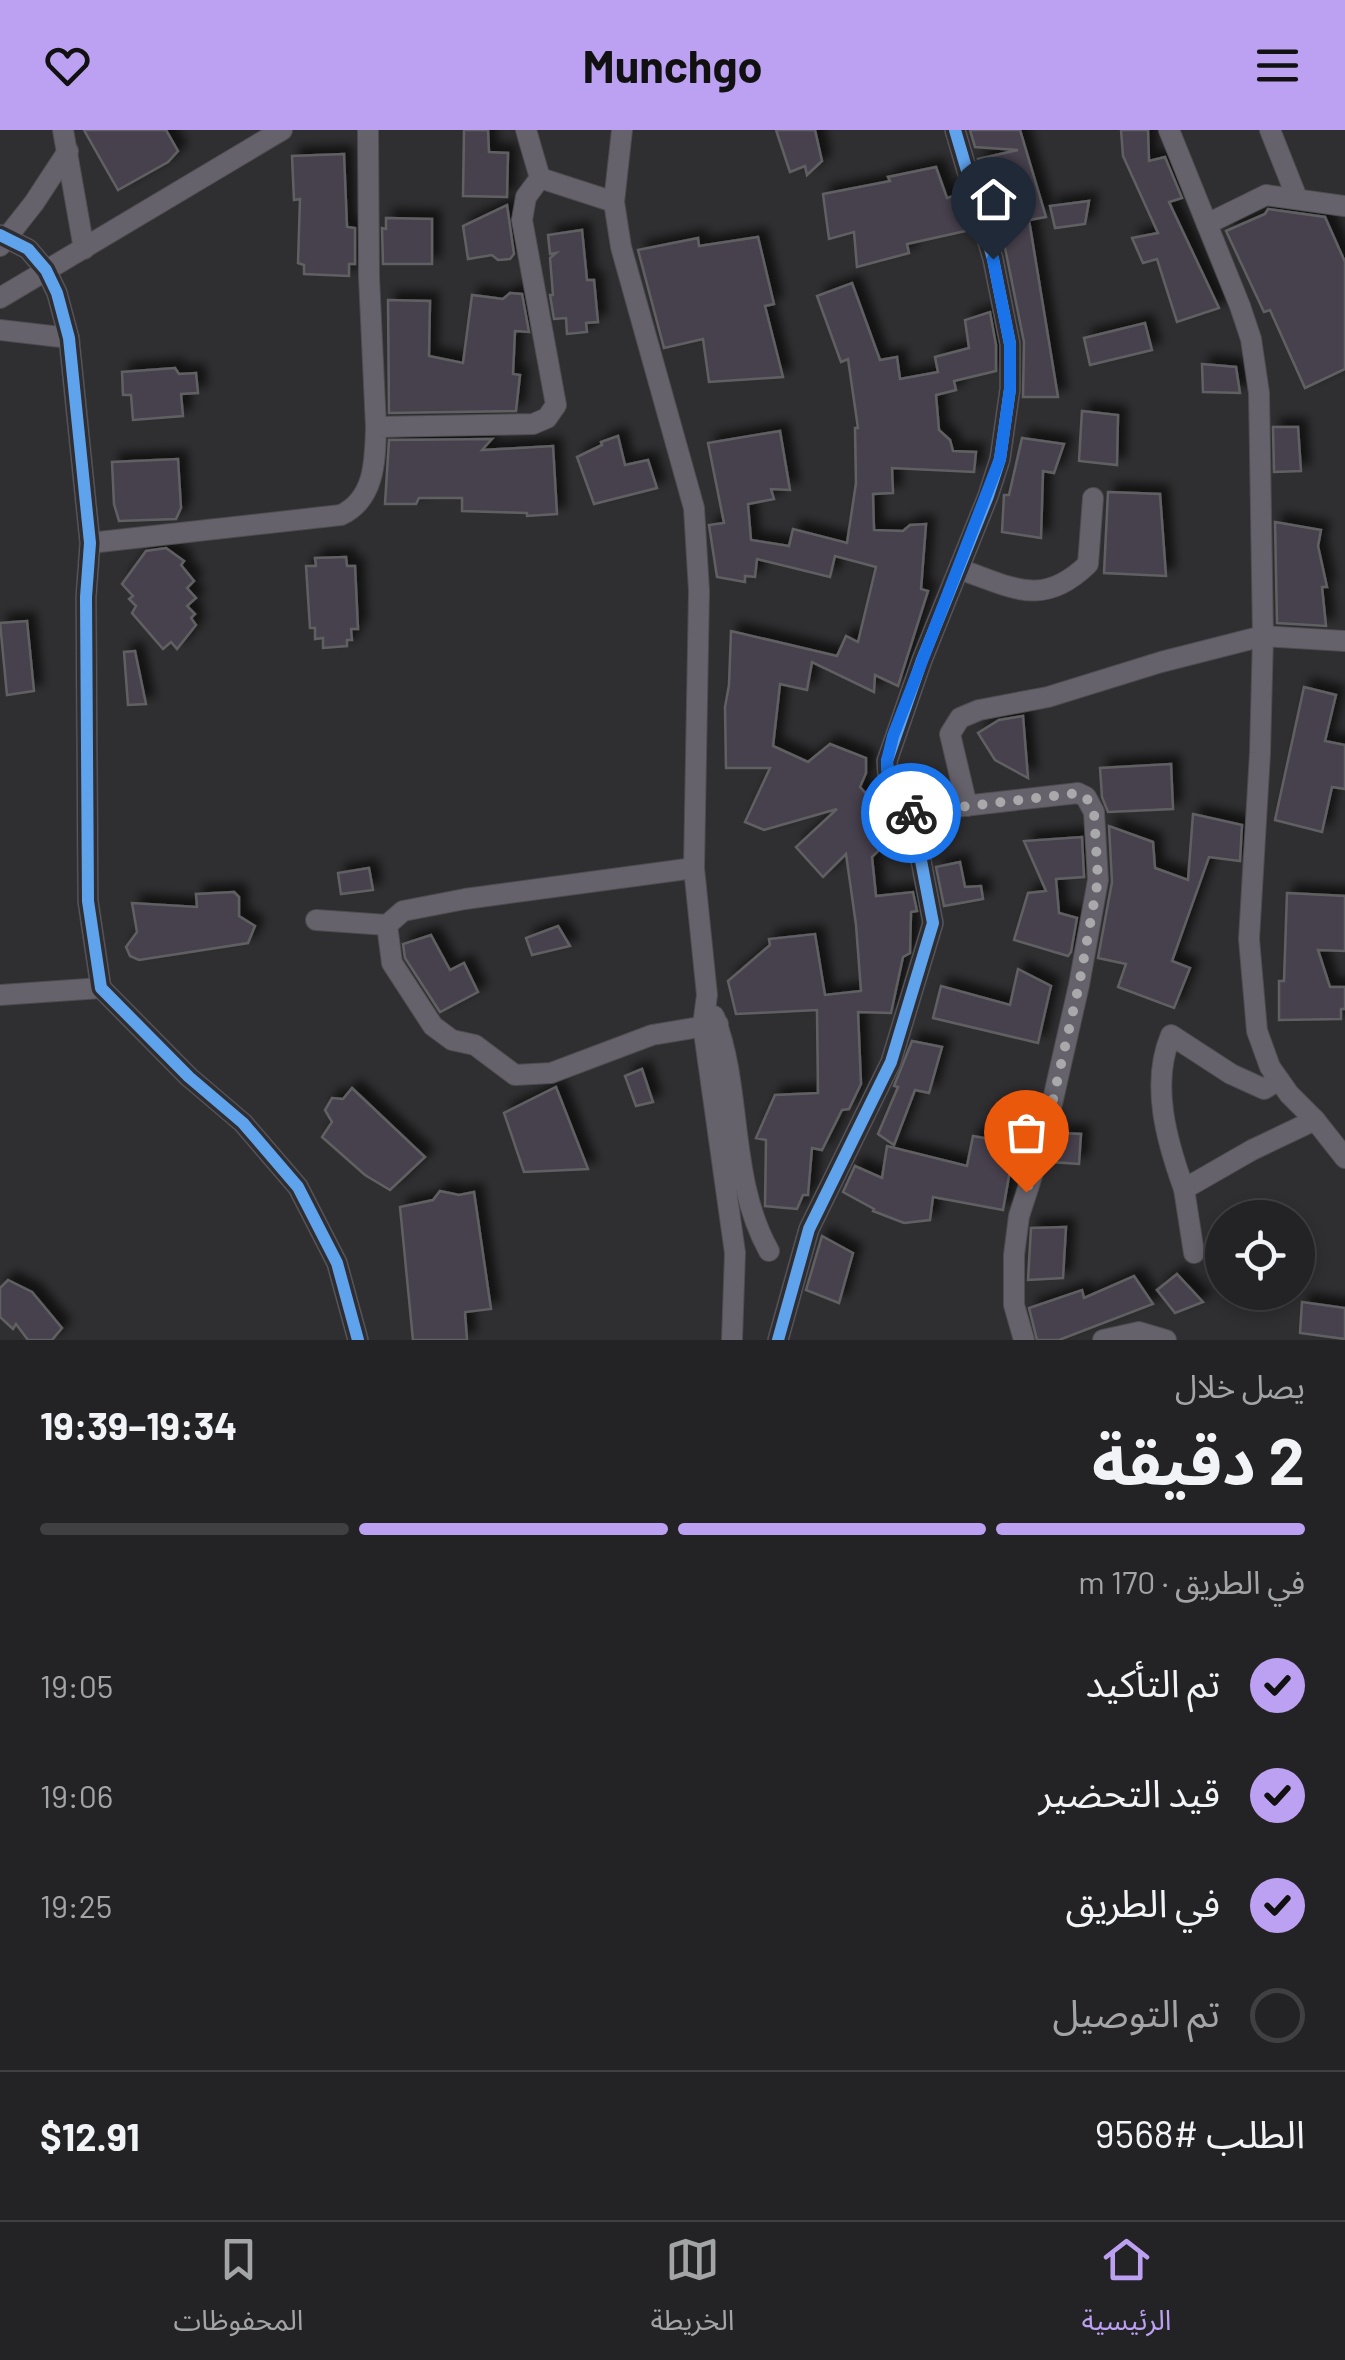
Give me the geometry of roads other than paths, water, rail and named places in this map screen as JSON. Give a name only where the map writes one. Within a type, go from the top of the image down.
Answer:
[{"type":"street","points":[[0,298],[282,130]]},
{"type":"street","points":[[90,543],[341,515],[357,508],[369,486],[376,427],[368,130]]},
{"type":"street","points":[[526,130],[540,178]]},
{"type":"street","points":[[622,130],[614,202],[626,265],[694,508],[699,591],[694,868],[706,995],[757,1230],[769,1251],[797,1265]]},
{"type":"street","points":[[778,1340],[809,1228],[891,1062],[933,923],[918,844],[889,789],[887,761],[1000,459],[1010,389],[1010,344],[993,259],[955,130]]},
{"type":"street","points":[[1169,130],[1240,306],[1260,394],[1263,636],[1249,939],[1257,1032],[1278,1080],[1345,1158]]},
{"type":"street","points":[[1270,130],[1296,198]]},
{"type":"street","points":[[66,140],[84,250]]},
{"type":"street","points":[[66,140],[2,240],[28,249],[46,270],[57,293],[69,338],[90,543],[86,597],[88,901],[101,988],[189,1076],[243,1123],[298,1187],[336,1262],[358,1340]]},
{"type":"street","points":[[376,427],[533,424],[547,418],[556,405],[522,220],[526,197],[540,178]]},
{"type":"street","points":[[540,178],[614,202]]},
{"type":"street","points":[[1207,224],[1266,195],[1345,206]]},
{"type":"street","points":[[0,330],[69,338]]},
{"type":"street","points":[[958,568],[1007,586],[1042,593],[1069,582],[1088,564],[1092,498]]},
{"type":"street","points":[[968,806],[950,734],[960,718],[979,710],[1048,698],[1161,662],[1263,636],[1345,641]]},
{"type":"street","points":[[902,814],[1082,794],[1094,812],[1098,880],[1079,985],[1044,1139],[1020,1216],[1014,1255],[1014,1305],[1024,1340]]},
{"type":"street","points":[[316,920],[388,925],[404,912],[465,899],[694,868]]},
{"type":"street","points":[[388,925],[392,964],[433,1026],[452,1040],[476,1045],[515,1075],[551,1073],[652,1035],[711,1025]]},
{"type":"street","points":[[0,995],[101,988]]},
{"type":"street","points":[[711,1025],[735,1267],[732,1340]]},
{"type":"street","points":[[1194,1253],[1184,1189],[1172,1154],[1162,1102],[1164,1052],[1171,1035],[1231,1074],[1264,1089],[1278,1080]]},
{"type":"street","points":[[1184,1189],[1315,1120]]},
{"type":"street","points":[[735,1267],[769,1251]]},
{"type":"street","points":[[1103,1340],[1139,1332],[1166,1340]]}]
